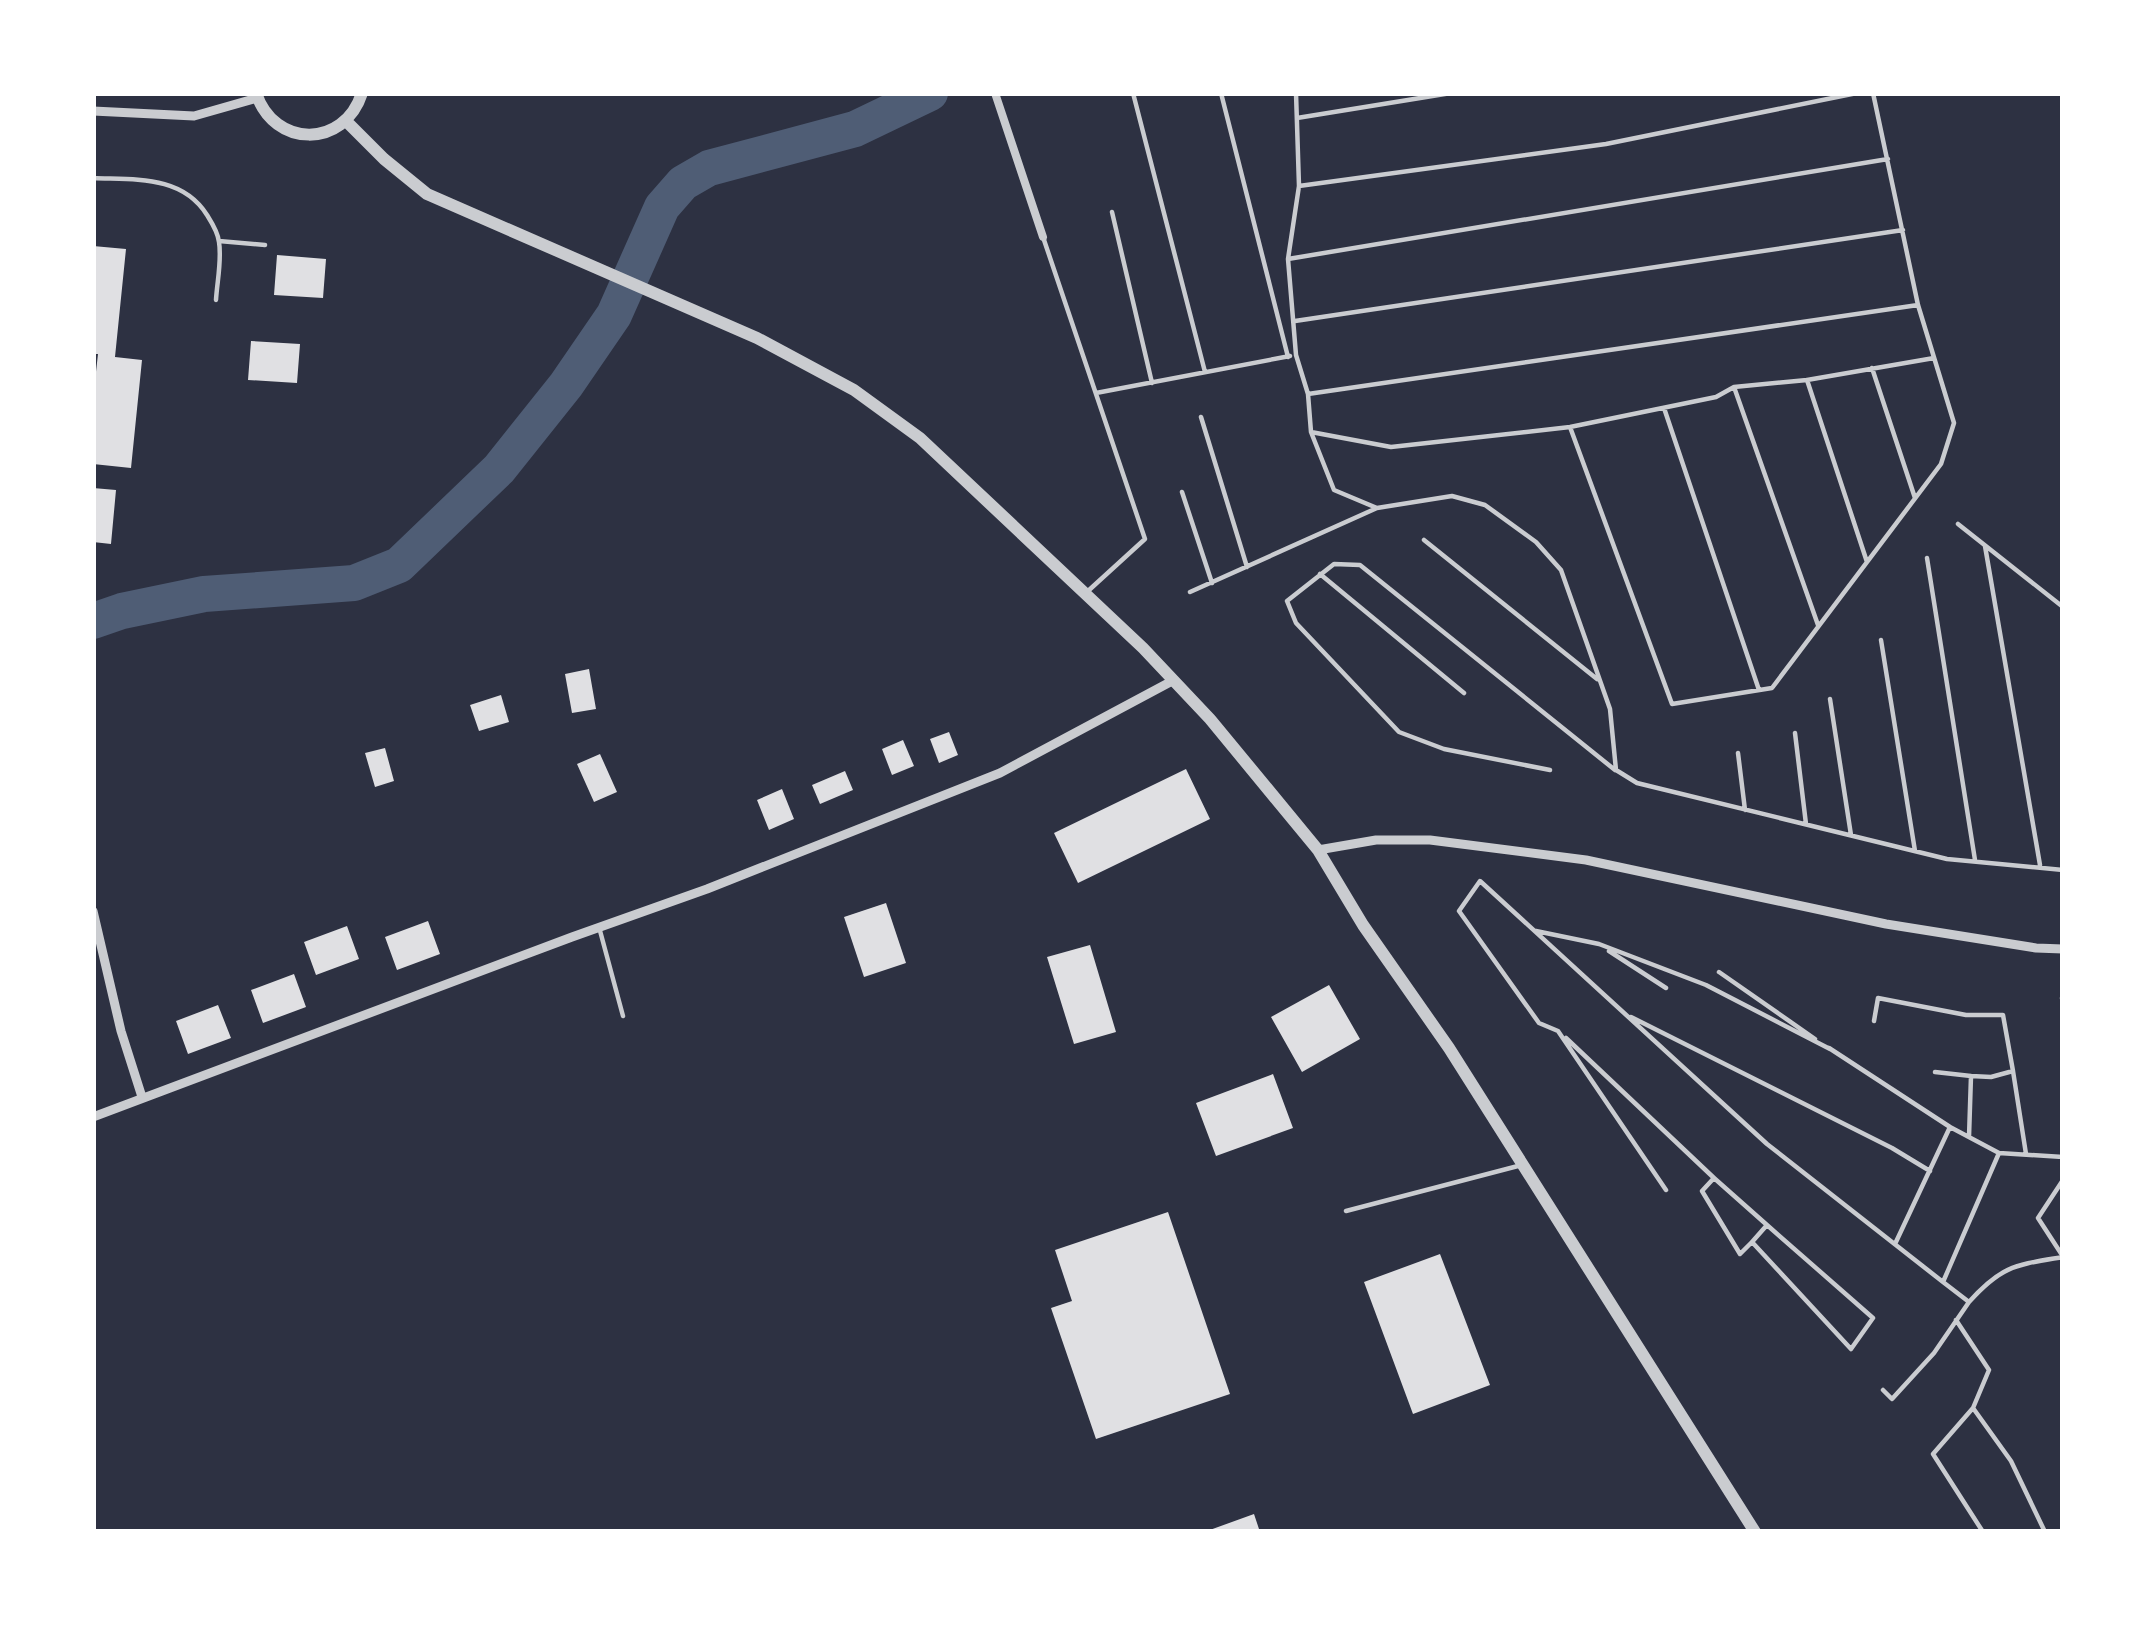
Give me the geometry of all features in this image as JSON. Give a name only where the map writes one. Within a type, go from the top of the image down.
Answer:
[{"type":"street","points":[[93,111],[194,116],[256,95],[283,129],[297,134],[326,133],[346,121],[362,93]]},
{"type":"street","points":[[995,93],[1042,237]]},
{"type":"street","points":[[346,121],[427,194],[757,338],[854,389],[920,438],[1174,680],[1318,850],[1755,1532]]},
{"type":"street","points":[[93,1117],[707,889],[1000,773],[1174,680]]},
{"type":"street","points":[[1318,850],[1376,840],[1430,840],[1564,857],[1886,924],[2063,949]]},
{"type":"street","points":[[93,911],[142,1097]]},
{"type":"lane","points":[[1133,93],[1205,372]]},
{"type":"lane","points":[[1221,93],[1292,356],[1307,394],[1311,432],[1334,490],[1377,508]]},
{"type":"lane","points":[[1292,356],[1295,321],[1288,259],[1299,186],[1296,93]]},
{"type":"lane","points":[[1297,118],[1451,93]]},
{"type":"lane","points":[[1299,186],[1606,143],[1857,93]]},
{"type":"lane","points":[[1570,427],[1672,704],[1772,688],[1941,464],[1954,423],[1918,305],[1873,93]]},
{"type":"lane","points":[[1288,259],[1888,159]]},
{"type":"lane","points":[[93,178],[167,182],[202,207],[219,242],[216,300]]},
{"type":"lane","points":[[1112,212],[1152,382]]},
{"type":"lane","points":[[1295,321],[1903,230]]},
{"type":"lane","points":[[1042,237],[1145,539],[1084,595]]},
{"type":"lane","points":[[219,242],[265,245]]},
{"type":"lane","points":[[1307,394],[1918,305]]},
{"type":"lane","points":[[1096,393],[1292,356]]},
{"type":"lane","points":[[1311,432],[1391,447],[1570,427],[1716,398],[1734,387],[1934,358]]},
{"type":"lane","points":[[1873,368],[1916,498]]},
{"type":"lane","points":[[1807,380],[1867,562]]},
{"type":"lane","points":[[1734,387],[1819,627]]},
{"type":"lane","points":[[1664,408],[1759,691]]},
{"type":"lane","points":[[1201,417],[1247,567]]},
{"type":"lane","points":[[1182,492],[1212,583]]},
{"type":"lane","points":[[1190,592],[1377,508],[1452,496],[1485,505],[1536,542],[1561,570],[1610,709],[1616,770]]},
{"type":"lane","points":[[1958,524],[2063,607]]},
{"type":"lane","points":[[1424,540],[1600,681]]},
{"type":"lane","points":[[1985,546],[2040,868]]},
{"type":"lane","points":[[1927,557],[1975,861]]},
{"type":"lane","points":[[1550,770],[1444,749],[1400,733],[1296,623],[1287,601],[1334,564],[1360,565],[1637,783],[1948,859],[2063,870]]},
{"type":"lane","points":[[1321,574],[1464,693]]},
{"type":"lane","points":[[1881,640],[1915,851]]},
{"type":"lane","points":[[1830,699],[1851,835]]},
{"type":"lane","points":[[1796,734],[1807,824]]},
{"type":"lane","points":[[1738,753],[1745,809]]},
{"type":"lane","points":[[1752,1242],[1851,1349],[1873,1318],[1558,1031],[1539,1024],[1459,911],[1480,880],[1767,1144],[1969,1302]]},
{"type":"lane","points":[[599,927],[623,1016]]},
{"type":"lane","points":[[1534,931],[1599,944],[1706,986],[1830,1049]]},
{"type":"lane","points":[[1599,944],[1666,988]]},
{"type":"lane","points":[[1719,971],[1950,1127],[2000,1153],[2063,1157]]},
{"type":"lane","points":[[1874,1021],[1878,998],[1966,1015],[2003,1015],[2026,1155]]},
{"type":"lane","points":[[1622,1012],[1930,1171]]},
{"type":"lane","points":[[1558,1031],[1666,1190]]},
{"type":"lane","points":[[1935,1072],[1991,1077],[2012,1071]]},
{"type":"lane","points":[[1969,1137],[1971,1076]]},
{"type":"lane","points":[[1895,1244],[1950,1127]]},
{"type":"lane","points":[[1943,1282],[2000,1153]]},
{"type":"lane","points":[[1346,1211],[1524,1165]]},
{"type":"lane","points":[[1714,1178],[1702,1191],[1740,1254],[1767,1225]]},
{"type":"lane","points":[[1883,1390],[1892,1399],[1934,1353],[1986,1283],[2010,1266],[2063,1256],[2038,1218],[2063,1180]]},
{"type":"lane","points":[[1956,1320],[1989,1370],[1973,1408],[1933,1454],[1983,1532]]},
{"type":"lane","points":[[1973,1408],[2011,1461],[2045,1532]]},
{"type":"building","points":[[93,246],[126,249],[115,357],[142,360],[131,468],[93,464],[98,354],[93,354]]},
{"type":"building","points":[[277,255],[326,259],[323,298],[274,295]]},
{"type":"building","points":[[251,341],[300,344],[297,383],[248,380]]},
{"type":"building","points":[[93,488],[116,490],[111,544],[93,542]]},
{"type":"building","points":[[589,669],[596,709],[572,713],[565,674]]},
{"type":"building","points":[[501,695],[509,722],[479,731],[470,705]]},
{"type":"building","points":[[949,732],[958,755],[939,763],[930,739]]},
{"type":"building","points":[[903,740],[914,766],[892,775],[882,749]]},
{"type":"building","points":[[385,748],[394,781],[375,787],[365,753]]},
{"type":"building","points":[[600,754],[617,792],[594,802],[577,764]]},
{"type":"building","points":[[1186,769],[1210,819],[1078,883],[1054,833]]},
{"type":"building","points":[[845,771],[853,790],[820,804],[812,785]]},
{"type":"building","points":[[782,789],[794,819],[769,830],[757,800]]},
{"type":"building","points":[[886,903],[906,963],[864,977],[844,917]]},
{"type":"building","points":[[428,921],[440,954],[397,970],[385,937]]},
{"type":"building","points":[[347,926],[359,959],[316,975],[304,942]]},
{"type":"building","points":[[1090,945],[1116,1032],[1074,1044],[1047,957]]},
{"type":"building","points":[[294,974],[306,1007],[263,1023],[251,990]]},
{"type":"building","points":[[1329,985],[1360,1039],[1302,1072],[1271,1017]]},
{"type":"building","points":[[218,1005],[231,1038],[188,1054],[176,1021]]},
{"type":"building","points":[[1273,1074],[1293,1128],[1216,1156],[1196,1103]]},
{"type":"building","points":[[1168,1212],[1230,1394],[1096,1439],[1051,1308],[1072,1301],[1055,1250]]},
{"type":"building","points":[[1440,1254],[1490,1385],[1413,1414],[1364,1282]]},
{"type":"building","points":[[1254,1514],[1260,1532],[1207,1532],[1207,1531]]},
{"type":"waterway","points":[[93,621],[204,594],[354,583],[399,565],[499,469],[566,385],[614,315],[662,207],[683,183],[709,168],[855,129],[930,93]]}]
